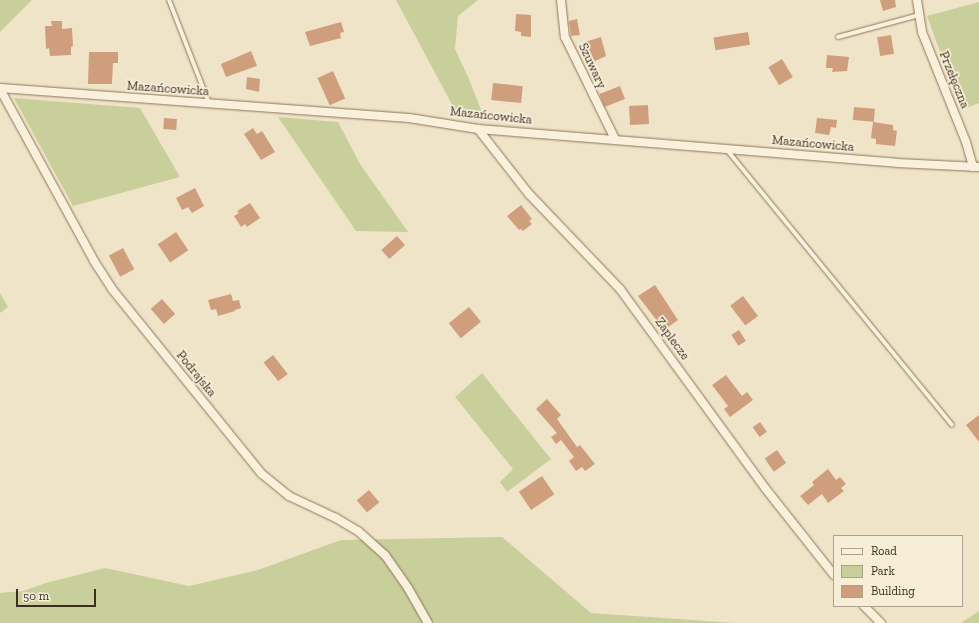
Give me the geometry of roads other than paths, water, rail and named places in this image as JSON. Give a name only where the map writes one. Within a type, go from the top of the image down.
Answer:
[{"type":"street","name":"Szuwary","points":[[560,0],[565,37],[614,139]]},
{"type":"street","name":"Przełęczna","points":[[917,0],[922,32],[976,167]]},
{"type":"street","name":"Mazańcowicka","points":[[0,89],[409,118],[478,129],[897,163],[976,167]]},
{"type":"street","name":"Podrajska","points":[[0,89],[94,261],[112,289],[262,474],[289,496],[336,518],[358,531],[385,556],[408,588],[428,623]]},
{"type":"street","name":"Zaplecze","points":[[478,129],[529,194],[620,289],[765,488],[833,573]]},
{"type":"street","points":[[865,607],[881,623]]},
{"type":"lane","points":[[169,0],[209,104]]},
{"type":"lane","points":[[838,37],[919,15]]},
{"type":"lane","points":[[725,148],[952,425]]}]
